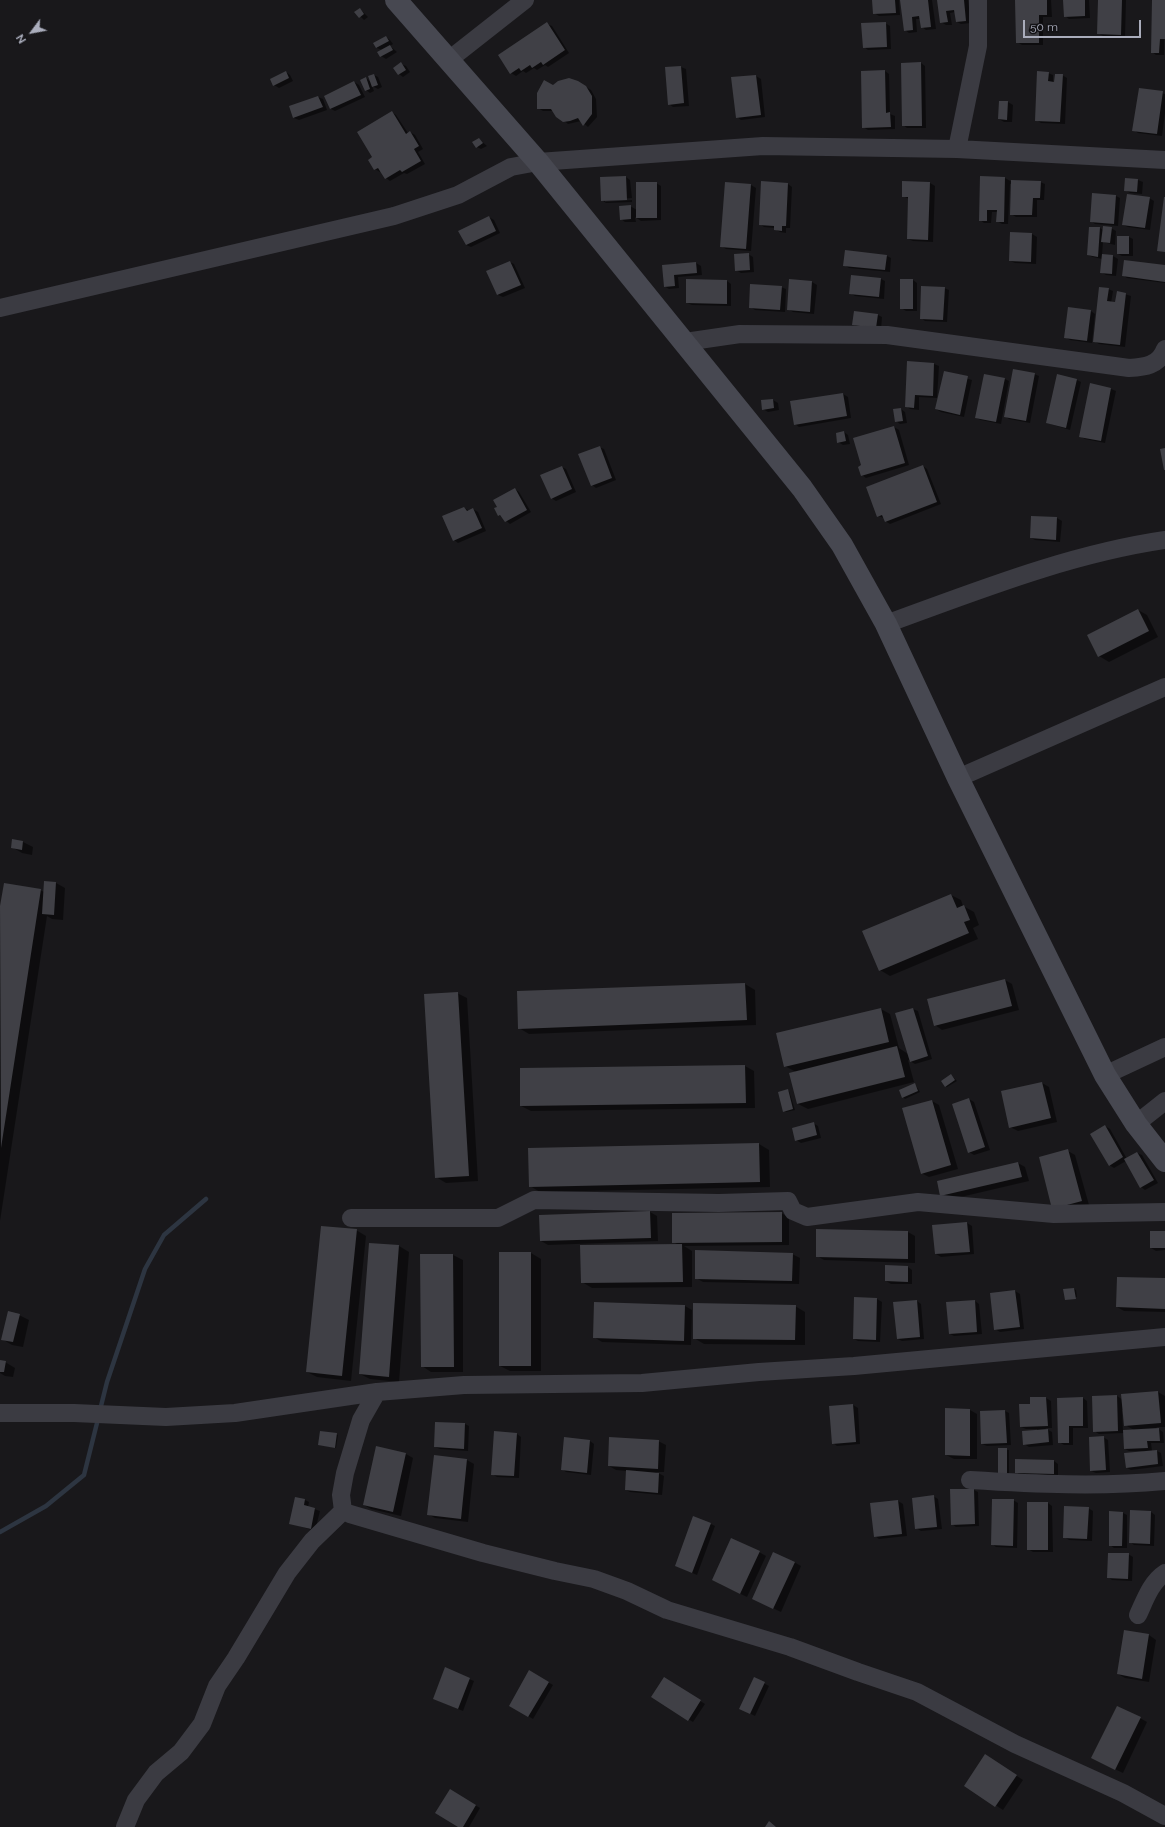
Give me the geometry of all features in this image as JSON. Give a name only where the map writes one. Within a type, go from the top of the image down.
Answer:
[{"type":"main road","points":[[396,0],[450,59],[538,162],[802,488],[842,545],[886,624],[958,778],[1105,1075],[1136,1124],[1165,1161]]},
{"type":"street","points":[[450,59],[525,0]]},
{"type":"street","points":[[957,149],[978,46],[978,0]]},
{"type":"street","points":[[0,308],[394,216],[458,195],[511,167],[538,162],[763,146],[957,149],[1165,160]]},
{"type":"street","points":[[685,342],[740,334],[887,335],[1129,368],[1149,366],[1163,354],[1165,349]]},
{"type":"street","points":[[886,624],[1016,577],[1124,546],[1165,540]]},
{"type":"street","points":[[958,778],[1165,687]]},
{"type":"street","points":[[1105,1075],[1165,1047]]},
{"type":"street","points":[[1136,1124],[1165,1101]]},
{"type":"street","points":[[351,1218],[498,1218],[534,1200],[719,1203],[788,1202],[793,1211],[807,1217],[918,1202],[1054,1214],[1165,1212]]},
{"type":"street","points":[[0,1413],[74,1413],[166,1418],[235,1413],[377,1392],[464,1385],[642,1383],[759,1372],[854,1366],[1165,1337]]},
{"type":"street","points":[[343,1510],[341,1495],[345,1473],[361,1420],[377,1392]]},
{"type":"street","points":[[970,1480],[1048,1485],[1136,1484],[1165,1481]]},
{"type":"street","points":[[343,1510],[350,1514],[483,1553],[594,1579],[627,1591],[667,1610],[790,1647],[917,1692],[980,1724],[1015,1744],[1110,1787],[1165,1816]]},
{"type":"street","points":[[125,1827],[140,1794],[156,1773],[181,1752],[202,1724],[217,1686],[236,1658],[287,1573],[312,1541],[343,1510]]},
{"type":"street","points":[[1138,1615],[1150,1590],[1159,1577],[1165,1573]]},
{"type":"building","points":[[872,0],[895,0],[896,13],[873,14]]},
{"type":"building","points":[[900,0],[928,0],[931,27],[921,28],[919,16],[912,17],[913,30],[904,31]]},
{"type":"building","points":[[937,0],[964,0],[966,21],[956,22],[954,10],[946,11],[948,22],[940,23]]},
{"type":"building","points":[[1015,0],[1047,0],[1047,15],[1039,15],[1039,43],[1016,43]]},
{"type":"building","points":[[1063,0],[1085,0],[1085,16],[1064,17]]},
{"type":"building","points":[[1098,0],[1122,0],[1121,35],[1097,34]]},
{"type":"building","points":[[1152,0],[1165,0],[1165,39],[1160,39],[1159,53],[1151,53]]},
{"type":"building","points":[[360,8],[364,14],[359,18],[354,12]]},
{"type":"building","points":[[547,22],[565,50],[543,65],[541,62],[532,68],[530,65],[521,71],[519,68],[510,74],[498,55]]},
{"type":"building","points":[[886,22],[887,47],[863,48],[861,23]]},
{"type":"building","points":[[386,36],[389,41],[376,48],[373,43]]},
{"type":"building","points":[[390,45],[393,50],[380,57],[377,52]]},
{"type":"building","points":[[401,62],[406,70],[398,75],[393,68]]},
{"type":"building","points":[[921,62],[922,126],[902,126],[901,63]]},
{"type":"building","points":[[681,66],[684,103],[668,105],[665,67]]},
{"type":"building","points":[[885,70],[886,113],[890,112],[891,127],[862,128],[861,71]]},
{"type":"building","points":[[286,71],[289,78],[273,86],[270,79]]},
{"type":"building","points":[[1037,71],[1049,72],[1048,81],[1054,82],[1055,74],[1063,74],[1060,122],[1035,121]]},
{"type":"building","points":[[374,74],[378,85],[372,87],[368,76]]},
{"type":"building","points":[[756,75],[761,115],[736,118],[731,77]]},
{"type":"building","points":[[366,77],[370,89],[365,91],[360,80]]},
{"type":"building","points":[[569,78],[586,86],[592,96],[592,114],[583,126],[578,118],[563,122],[556,117],[551,109],[537,109],[537,93],[544,80],[553,85],[558,81]]},
{"type":"building","points":[[354,81],[361,95],[330,109],[324,96]]},
{"type":"building","points":[[1139,88],[1163,91],[1157,134],[1132,131]]},
{"type":"building","points":[[318,96],[323,107],[293,118],[289,106]]},
{"type":"building","points":[[999,101],[1008,101],[1007,120],[998,119]]},
{"type":"building","points":[[392,111],[406,134],[410,131],[419,146],[414,149],[421,161],[402,172],[400,170],[385,179],[378,168],[374,170],[368,160],[372,157],[357,132]]},
{"type":"building","points":[[479,138],[483,143],[476,148],[472,142]]},
{"type":"building","points":[[626,176],[627,200],[601,201],[600,177]]},
{"type":"building","points":[[980,176],[1005,177],[1004,222],[996,222],[997,210],[987,210],[987,221],[979,221]]},
{"type":"building","points":[[1125,178],[1138,179],[1137,192],[1124,191]]},
{"type":"building","points":[[1011,180],[1041,181],[1040,198],[1033,198],[1032,215],[1010,215]]},
{"type":"building","points":[[761,181],[788,183],[786,226],[782,226],[782,231],[774,230],[774,226],[759,225]]},
{"type":"building","points":[[902,181],[930,182],[928,240],[907,239],[908,197],[902,197]]},
{"type":"building","points":[[636,182],[657,182],[657,218],[636,218]]},
{"type":"building","points":[[725,182],[751,184],[746,249],[720,247]]},
{"type":"building","points":[[1092,193],[1116,195],[1114,224],[1090,222]]},
{"type":"building","points":[[1127,194],[1150,197],[1145,228],[1122,225]]},
{"type":"building","points":[[1165,197],[1165,252],[1157,251]]},
{"type":"building","points":[[631,205],[631,219],[620,220],[619,206]]},
{"type":"building","points":[[489,216],[496,231],[466,245],[458,231]]},
{"type":"building","points":[[1103,226],[1112,227],[1110,243],[1101,242]]},
{"type":"building","points":[[1089,227],[1100,227],[1098,257],[1087,255]]},
{"type":"building","points":[[1010,232],[1032,233],[1031,262],[1009,261]]},
{"type":"building","points":[[1117,236],[1129,236],[1129,254],[1117,254]]},
{"type":"building","points":[[845,250],[887,255],[885,270],[843,266]]},
{"type":"building","points":[[749,253],[750,270],[735,271],[734,254]]},
{"type":"building","points":[[1102,254],[1113,255],[1112,274],[1100,273]]},
{"type":"building","points":[[1124,260],[1165,265],[1165,282],[1122,276]]},
{"type":"building","points":[[510,261],[521,285],[497,295],[486,271]]},
{"type":"building","points":[[696,262],[697,273],[674,275],[675,286],[664,287],[662,265]]},
{"type":"building","points":[[851,275],[881,278],[879,297],[849,294]]},
{"type":"building","points":[[686,279],[727,280],[727,304],[686,303]]},
{"type":"building","points":[[789,279],[812,281],[810,312],[787,310]]},
{"type":"building","points":[[900,279],[913,279],[913,309],[900,309]]},
{"type":"building","points":[[750,284],[782,286],[780,310],[749,308]]},
{"type":"building","points":[[921,286],[945,287],[943,320],[920,319]]},
{"type":"building","points":[[1099,287],[1109,288],[1107,301],[1115,302],[1117,291],[1126,293],[1120,345],[1093,342]]},
{"type":"building","points":[[1068,307],[1091,310],[1087,341],[1064,338]]},
{"type":"building","points":[[854,311],[878,314],[876,328],[852,325]]},
{"type":"building","points":[[907,361],[934,363],[933,396],[915,395],[914,408],[905,407]]},
{"type":"building","points":[[1013,369],[1035,373],[1026,421],[1004,417]]},
{"type":"building","points":[[944,371],[968,376],[960,415],[935,409]]},
{"type":"building","points":[[984,374],[1005,378],[996,422],[975,418]]},
{"type":"building","points":[[1057,374],[1077,379],[1066,428],[1046,423]]},
{"type":"building","points":[[1090,383],[1111,388],[1101,441],[1079,437]]},
{"type":"building","points":[[843,393],[847,416],[794,425],[790,401]]},
{"type":"building","points":[[773,399],[774,408],[762,410],[761,400]]},
{"type":"building","points":[[901,408],[903,421],[895,422],[893,409]]},
{"type":"building","points":[[894,426],[905,463],[861,476],[858,467],[861,465],[853,438]]},
{"type":"building","points":[[844,431],[846,441],[837,443],[836,433]]},
{"type":"building","points":[[600,446],[612,478],[591,486],[578,454]]},
{"type":"building","points":[[1165,448],[1165,470],[1164,470],[1160,449]]},
{"type":"building","points":[[923,465],[937,502],[885,522],[882,515],[877,517],[866,487]]},
{"type":"building","points":[[562,466],[572,489],[551,499],[540,475]]},
{"type":"building","points":[[515,488],[527,510],[505,522],[500,515],[498,516],[494,508],[497,507],[493,500]]},
{"type":"building","points":[[464,507],[467,511],[473,508],[482,528],[453,541],[442,516]]},
{"type":"building","points":[[1031,516],[1057,517],[1056,540],[1030,538]]},
{"type":"building","points":[[1138,609],[1149,631],[1098,657],[1087,635]]},
{"type":"building","points":[[12,839],[23,841],[22,850],[11,848]]},
{"type":"building","points":[[44,881],[56,882],[54,915],[42,914]]},
{"type":"building","points":[[4,883],[41,889],[1,1148],[0,906]]},
{"type":"building","points":[[951,894],[957,908],[964,905],[970,920],[964,922],[969,933],[879,971],[862,931]]},
{"type":"building","points":[[1005,979],[1012,1006],[934,1026],[927,999]]},
{"type":"building","points":[[745,983],[747,1020],[518,1029],[517,991]]},
{"type":"building","points":[[458,992],[469,1176],[435,1178],[424,994]]},
{"type":"building","points":[[881,1008],[889,1042],[784,1067],[776,1033]]},
{"type":"building","points":[[913,1008],[928,1056],[910,1062],[895,1013]]},
{"type":"building","points":[[897,1046],[905,1077],[797,1104],[789,1073]]},
{"type":"building","points":[[745,1065],[746,1103],[520,1106],[520,1068]]},
{"type":"building","points":[[951,1074],[955,1080],[945,1087],[941,1081]]},
{"type":"building","points":[[1042,1082],[1051,1118],[1009,1128],[1001,1091]]},
{"type":"building","points":[[915,1083],[918,1091],[902,1098],[899,1090]]},
{"type":"building","points":[[788,1089],[793,1109],[783,1112],[778,1092]]},
{"type":"building","points":[[969,1098],[985,1147],[968,1153],[952,1104]]},
{"type":"building","points":[[932,1100],[951,1165],[921,1174],[902,1108]]},
{"type":"building","points":[[814,1122],[817,1135],[795,1141],[792,1128]]},
{"type":"building","points":[[1105,1125],[1123,1157],[1109,1166],[1090,1134]]},
{"type":"building","points":[[759,1143],[760,1182],[529,1187],[528,1148]]},
{"type":"building","points":[[1068,1149],[1082,1201],[1052,1209],[1039,1157]]},
{"type":"building","points":[[1137,1152],[1154,1180],[1140,1188],[1124,1159]]},
{"type":"building","points":[[1018,1162],[1022,1177],[940,1196],[937,1181]]},
{"type":"building","points":[[650,1211],[651,1238],[540,1241],[539,1215]]},
{"type":"building","points":[[782,1212],[782,1242],[672,1243],[672,1213]]},
{"type":"building","points":[[967,1222],[970,1252],[935,1254],[932,1225]]},
{"type":"building","points":[[321,1226],[357,1229],[342,1376],[306,1372]]},
{"type":"building","points":[[816,1229],[908,1231],[908,1259],[816,1257]]},
{"type":"building","points":[[1150,1231],[1165,1231],[1165,1248],[1150,1248]]},
{"type":"building","points":[[369,1243],[399,1245],[389,1377],[359,1374]]},
{"type":"building","points":[[682,1244],[683,1282],[581,1283],[580,1245]]},
{"type":"building","points":[[695,1250],[793,1253],[792,1281],[695,1279]]},
{"type":"building","points":[[499,1252],[531,1252],[531,1366],[499,1366]]},
{"type":"building","points":[[420,1254],[453,1254],[454,1367],[421,1367]]},
{"type":"building","points":[[885,1265],[908,1266],[908,1282],[885,1281]]},
{"type":"building","points":[[1117,1277],[1165,1278],[1165,1309],[1116,1307]]},
{"type":"building","points":[[1074,1288],[1076,1299],[1065,1300],[1063,1289]]},
{"type":"building","points":[[1015,1290],[1020,1327],[994,1330],[990,1293]]},
{"type":"building","points":[[854,1297],[877,1298],[876,1340],[853,1339]]},
{"type":"building","points":[[917,1300],[920,1337],[897,1339],[893,1302]]},
{"type":"building","points":[[975,1300],[977,1332],[949,1334],[946,1302]]},
{"type":"building","points":[[594,1302],[685,1305],[684,1341],[593,1338]]},
{"type":"building","points":[[693,1303],[796,1305],[795,1340],[693,1339]]},
{"type":"building","points":[[8,1311],[20,1314],[13,1342],[1,1340]]},
{"type":"building","points":[[0,1360],[6,1361],[4,1372],[0,1372]]},
{"type":"building","points":[[1158,1391],[1161,1423],[1124,1426],[1121,1394]]},
{"type":"building","points":[[1117,1395],[1118,1431],[1093,1432],[1092,1396]]},
{"type":"building","points":[[1030,1397],[1046,1397],[1048,1426],[1020,1427],[1019,1404],[1030,1404]]},
{"type":"building","points":[[1083,1397],[1083,1426],[1069,1426],[1069,1443],[1058,1443],[1057,1398]]},
{"type":"building","points":[[853,1404],[856,1442],[832,1444],[829,1406]]},
{"type":"building","points":[[945,1408],[970,1409],[970,1456],[945,1455]]},
{"type":"building","points":[[1005,1410],[1007,1443],[981,1444],[980,1411]]},
{"type":"building","points":[[435,1422],[465,1423],[464,1449],[434,1447]]},
{"type":"building","points":[[1159,1428],[1160,1441],[1147,1441],[1148,1448],[1124,1449],[1123,1430]]},
{"type":"building","points":[[1048,1429],[1049,1442],[1023,1445],[1022,1431]]},
{"type":"building","points":[[320,1431],[337,1433],[335,1448],[318,1445]]},
{"type":"building","points":[[494,1431],[517,1433],[514,1476],[491,1475]]},
{"type":"building","points":[[1104,1436],[1106,1470],[1090,1471],[1089,1437]]},
{"type":"building","points":[[564,1437],[590,1440],[587,1473],[561,1470]]},
{"type":"building","points":[[609,1437],[659,1440],[658,1469],[608,1466]]},
{"type":"building","points":[[376,1446],[406,1453],[393,1512],[363,1505]]},
{"type":"building","points":[[998,1448],[1007,1448],[1007,1474],[998,1474]]},
{"type":"building","points":[[1157,1450],[1158,1464],[1126,1468],[1124,1453]]},
{"type":"building","points":[[434,1455],[467,1459],[461,1519],[427,1515]]},
{"type":"building","points":[[1015,1459],[1054,1460],[1054,1474],[1015,1473]]},
{"type":"building","points":[[626,1470],[659,1473],[658,1493],[625,1490]]},
{"type":"building","points":[[950,1489],[974,1489],[975,1524],[951,1525]]},
{"type":"building","points":[[934,1495],[937,1527],[915,1529],[912,1498]]},
{"type":"building","points":[[295,1497],[305,1499],[304,1505],[315,1508],[311,1529],[289,1524]]},
{"type":"building","points":[[992,1499],[1014,1499],[1013,1546],[991,1545]]},
{"type":"building","points":[[898,1500],[902,1534],[874,1537],[870,1503]]},
{"type":"building","points":[[1027,1502],[1048,1502],[1048,1550],[1027,1550]]},
{"type":"building","points":[[1064,1506],[1089,1507],[1087,1539],[1063,1538]]},
{"type":"building","points":[[1130,1510],[1151,1511],[1150,1544],[1129,1543]]},
{"type":"building","points":[[1109,1511],[1123,1512],[1122,1546],[1109,1546]]},
{"type":"building","points":[[693,1516],[711,1523],[692,1573],[675,1566]]},
{"type":"building","points":[[731,1538],[760,1551],[740,1594],[712,1580]]},
{"type":"building","points":[[773,1552],[795,1562],[773,1609],[752,1599]]},
{"type":"building","points":[[1108,1553],[1129,1553],[1128,1579],[1107,1578]]},
{"type":"building","points":[[1124,1630],[1149,1634],[1142,1679],[1117,1674]]},
{"type":"building","points":[[445,1667],[470,1678],[458,1709],[433,1699]]},
{"type":"building","points":[[529,1670],[549,1682],[528,1717],[509,1706]]},
{"type":"building","points":[[664,1677],[701,1700],[688,1721],[651,1697]]},
{"type":"building","points":[[754,1677],[765,1682],[750,1714],[739,1709]]},
{"type":"building","points":[[1117,1706],[1141,1717],[1115,1770],[1091,1758]]},
{"type":"building","points":[[985,1754],[1017,1775],[995,1807],[964,1786]]},
{"type":"building","points":[[450,1789],[476,1805],[463,1827],[458,1827],[435,1813]]},
{"type":"building","points":[[769,1821],[776,1827],[765,1827]]},
{"type":"waterway","points":[[100,1410],[107,1382],[145,1269],[164,1235],[206,1199]]},
{"type":"waterway","points":[[0,1532],[46,1506],[84,1475],[98,1419]]}]
